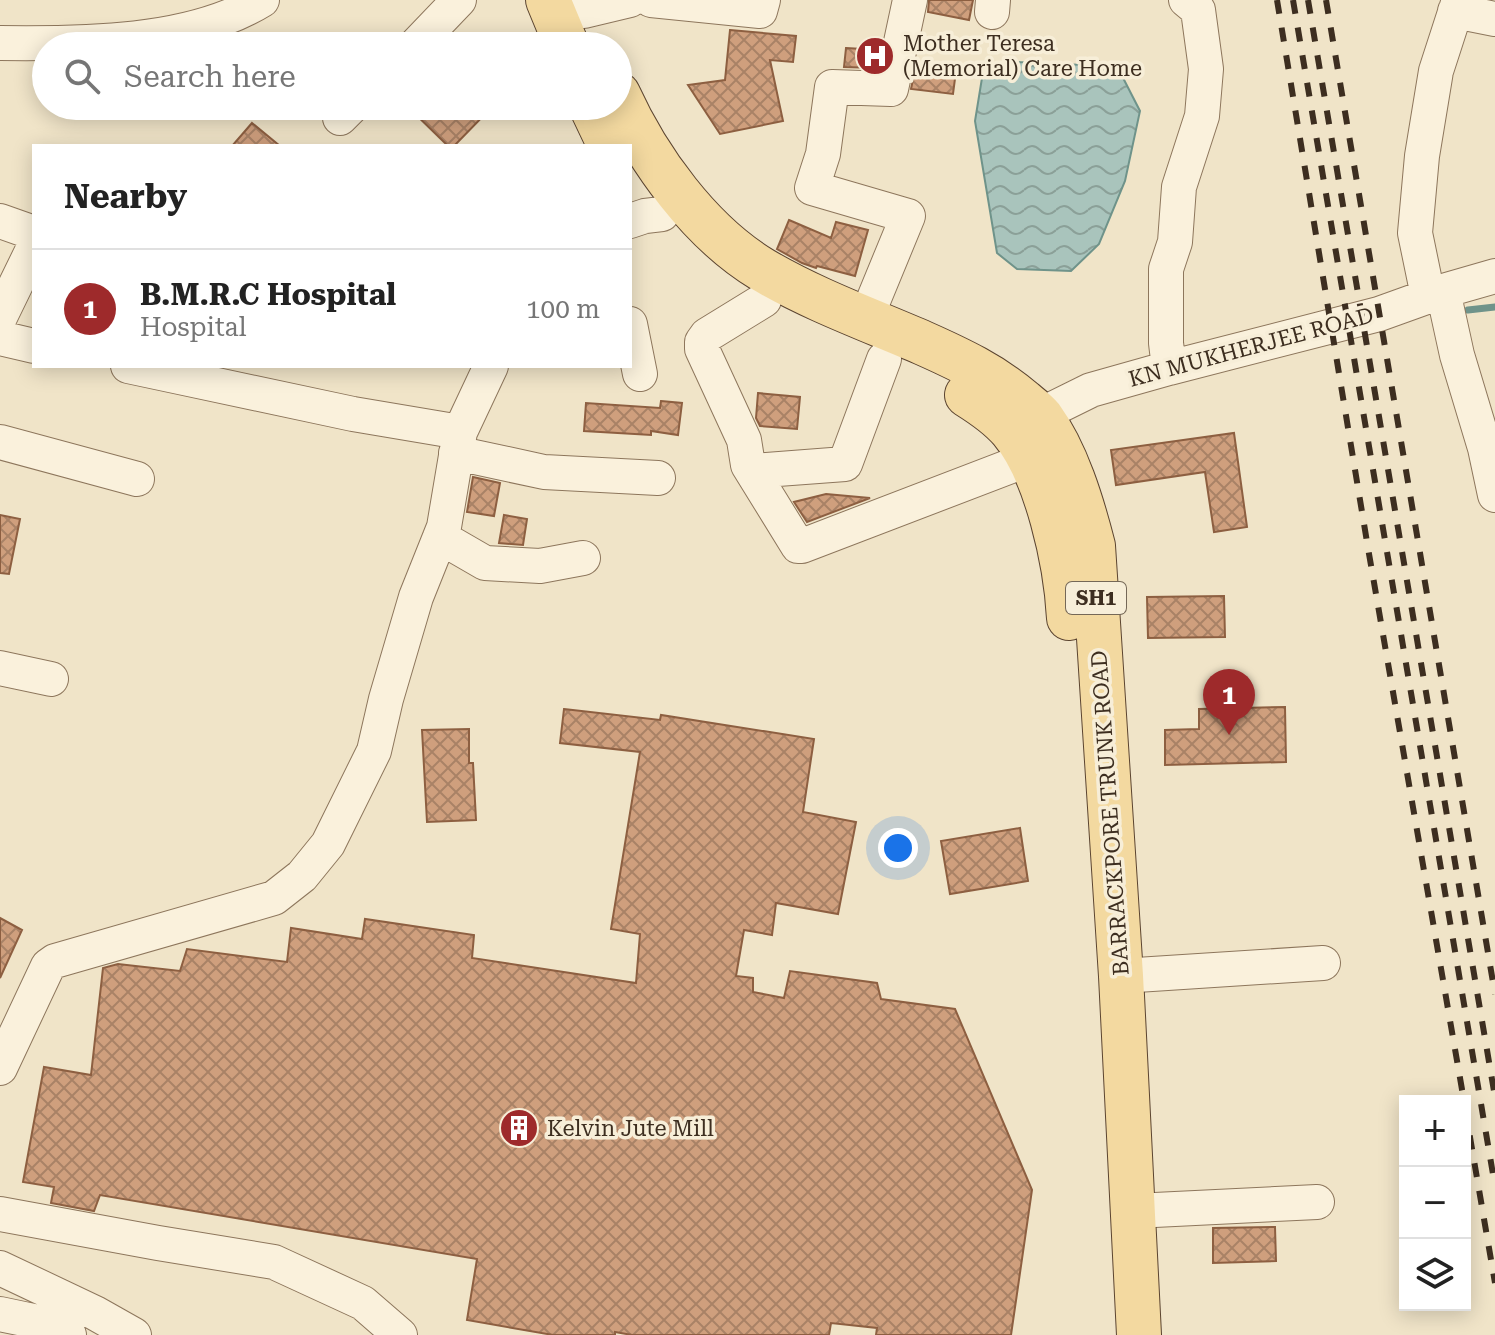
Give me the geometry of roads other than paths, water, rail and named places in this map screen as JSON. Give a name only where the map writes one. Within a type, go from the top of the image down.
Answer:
[{"type":"main road","points":[[598,120],[609,144]]},
{"type":"main road","name":"BARRACKPORE TRUNK ROAD","points":[[631,120],[695,215],[718,236],[762,269],[817,297],[969,364],[1003,384],[1027,435],[1064,565],[1068,606],[1111,1335]]},
{"type":"main road","name":"BARRACKPORE TRUNK ROAD","points":[[632,178],[646,217],[690,244],[728,277],[764,300],[884,359],[927,374],[957,389],[1027,435],[1057,445],[1081,503],[1093,546],[1121,976],[1139,1335]]},
{"type":"street","points":[[173,32],[230,18],[262,0]]},
{"type":"street","points":[[428,32],[459,0]]},
{"type":"street","points":[[575,21],[630,0]]},
{"type":"street","points":[[651,0],[760,11],[763,0]]},
{"type":"street","points":[[866,318],[908,216],[812,188],[823,154],[832,87],[891,89],[910,0]]},
{"type":"street","points":[[1169,368],[1166,269],[1175,242],[1179,187],[1202,116],[1206,69],[1198,10],[1186,0]]},
{"type":"street","points":[[1495,19],[1457,5],[1436,71],[1422,156],[1415,233],[1457,355],[1485,448],[1495,495]]},
{"type":"street","points":[[0,43],[32,44]]},
{"type":"street","points":[[0,221],[32,232]]},
{"type":"street","points":[[0,317],[32,251]]},
{"type":"street","name":"KN MUKHERJEE ROAD","points":[[752,471],[798,546],[802,546],[1027,435],[1091,390],[1379,314],[1495,276]]},
{"type":"street","points":[[764,300],[707,335],[702,342],[702,349],[744,440],[752,471],[845,464],[884,359]]},
{"type":"street","points":[[632,334],[640,374]]},
{"type":"street","points":[[0,338],[32,346]]},
{"type":"street","points":[[137,368],[353,414],[458,442],[544,472],[658,478]]},
{"type":"street","points":[[0,1068],[48,966],[55,961],[274,898],[302,876],[328,844],[374,751],[416,597],[444,527],[458,442],[490,368]]},
{"type":"street","points":[[0,442],[137,479]]},
{"type":"street","points":[[440,537],[485,563],[540,566],[583,558]]},
{"type":"street","points":[[0,668],[51,679]]},
{"type":"street","points":[[1121,976],[1323,963]]},
{"type":"street","points":[[1134,1211],[1317,1202]]},
{"type":"street","points":[[0,1214],[274,1262],[363,1303],[400,1335]]},
{"type":"street","points":[[0,1268],[97,1326],[134,1335]]},
{"type":"street","points":[[0,1314],[52,1325],[69,1335]]},
{"type":"water","points":[[1015,62],[1084,65],[1120,72],[1140,111],[1125,181],[1099,244],[1071,271],[1017,269],[997,253],[975,121],[982,78]]},
{"type":"waterway","points":[[1468,310],[1495,307]]},
{"type":"railway","points":[[1277,0],[1463,1095]]},
{"type":"railway","points":[[1293,0],[1495,1186]]},
{"type":"railway","points":[[1308,0],[1495,1097]]},
{"type":"railway","points":[[1326,0],[1495,994]]},
{"type":"railway","points":[[1471,1143],[1495,1283]]},
{"type":"place","name":"Mother Teresa (Memorial) Care Home","points":[[875,56]]},
{"type":"place","name":"B.M.R.C Hospital","points":[[1229,735]]},
{"type":"place","name":"Kelvin Jute Mill","points":[[519,1128]]}]
